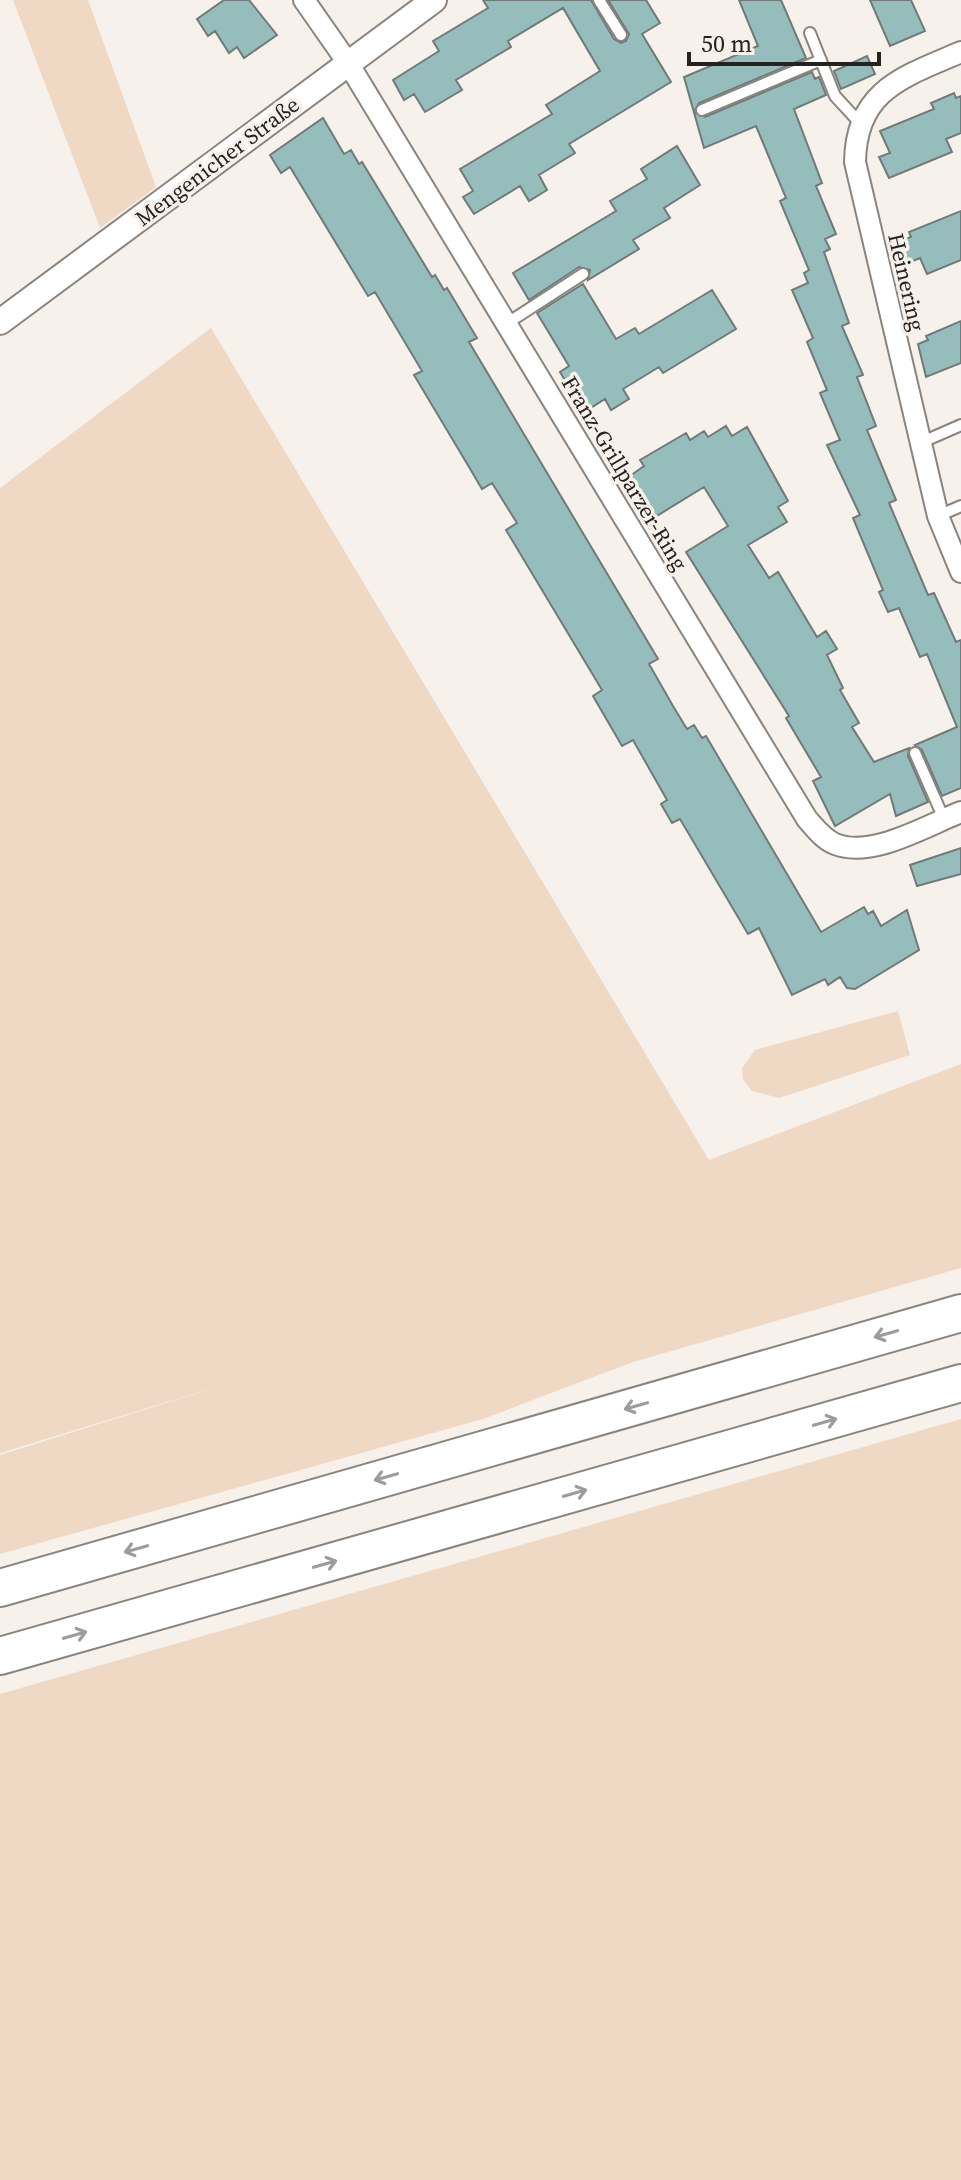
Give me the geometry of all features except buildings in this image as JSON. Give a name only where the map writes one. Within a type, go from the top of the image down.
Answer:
[{"type":"highway","points":[[0,1588],[961,1313]]},
{"type":"highway","points":[[0,1656],[961,1383]]},
{"type":"street","name":"Franz-Grillparzer-Ring","points":[[304,0],[348,63],[807,819],[821,835],[849,847],[880,843],[952,816]]},
{"type":"street","name":"Mengenicher Straße","points":[[0,322],[434,0]]},
{"type":"street","points":[[859,122],[873,100],[907,76],[961,52]]},
{"type":"street","name":"Heinering","points":[[859,122],[855,162],[938,516],[961,572]]},
{"type":"lane","points":[[599,0],[621,35]]},
{"type":"lane","points":[[810,33],[835,96],[859,122]]},
{"type":"lane","points":[[702,110],[821,60]]},
{"type":"lane","points":[[506,324],[583,274]]},
{"type":"lane","points":[[920,443],[961,425]]},
{"type":"lane","points":[[938,516],[961,506]]},
{"type":"lane","points":[[915,753],[952,816]]},
{"type":"shaded area","points":[[13,0],[88,0],[156,187],[100,228]]},
{"type":"shaded area","points":[[211,328],[709,1160],[961,1064],[961,1268],[633,1362],[483,1419],[0,1554],[0,1455],[239,1380],[0,1453],[0,488]]},
{"type":"shaded area","points":[[898,1011],[910,1055],[779,1098],[752,1091],[743,1080],[742,1068],[755,1050]]},
{"type":"shaded area","points":[[961,1419],[961,2180],[0,2180],[0,1694]]}]
